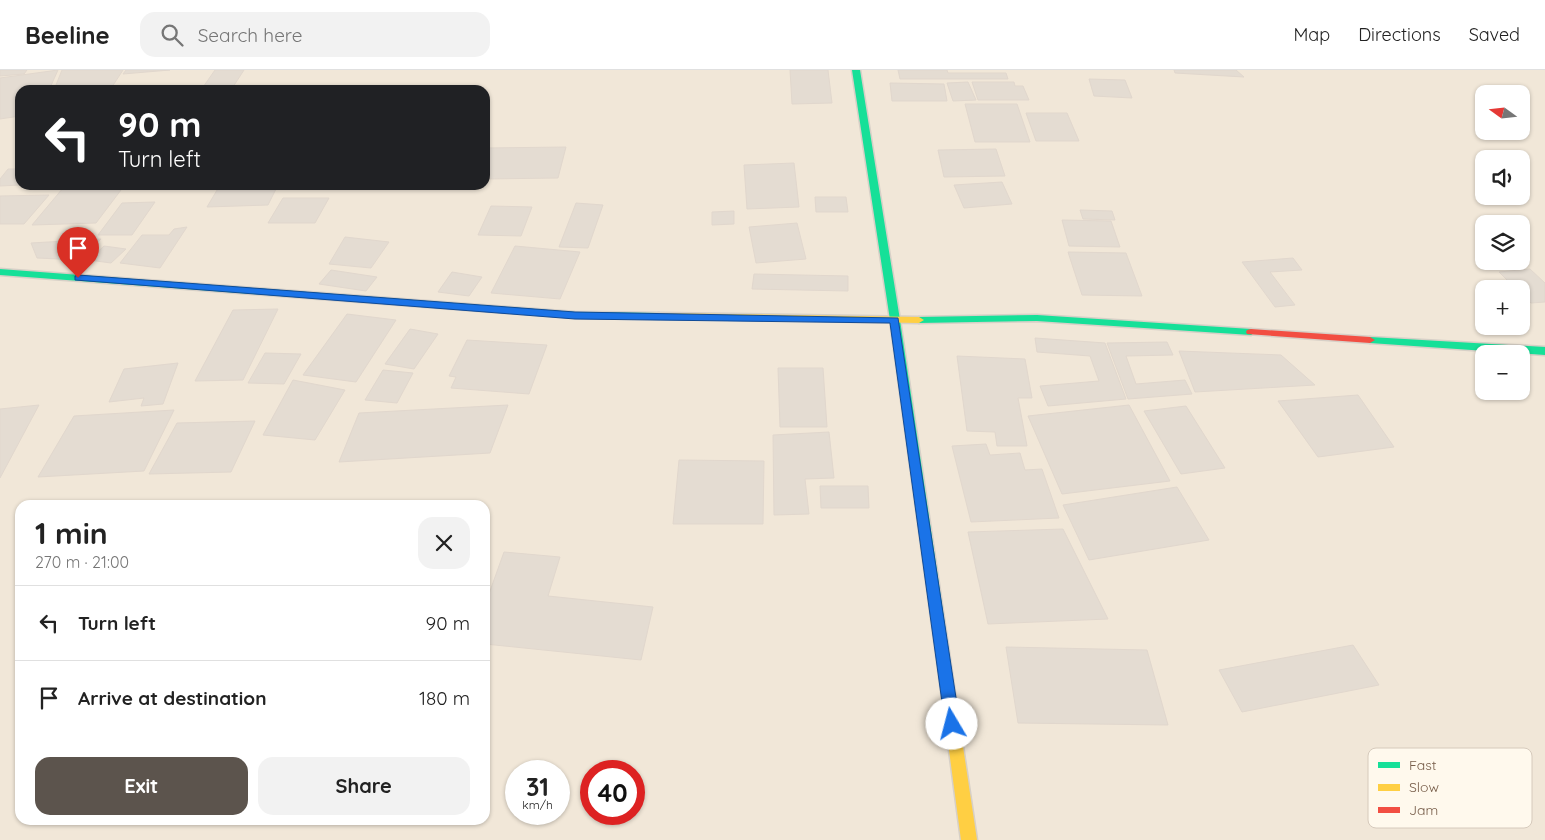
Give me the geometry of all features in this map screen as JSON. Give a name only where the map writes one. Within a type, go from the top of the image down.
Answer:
[{"type":"street","points":[[856,70],[895,320],[969,840]]},
{"type":"street","points":[[0,272],[575,316],[895,320],[1037,318],[1545,351]]},
{"type":"shaded area","points":[[0,70],[1545,70],[1545,840],[0,840]]},
{"type":"building","points":[[0,70],[27,70],[24,74],[0,76]]},
{"type":"building","points":[[58,70],[51,85],[15,85],[15,117],[0,119],[0,78]]},
{"type":"building","points":[[62,70],[123,70],[113,85],[56,85]]},
{"type":"building","points":[[126,70],[170,70],[123,74]]},
{"type":"building","points":[[215,70],[244,70],[234,85],[204,85]]},
{"type":"building","points":[[790,70],[828,70],[832,103],[792,104]]},
{"type":"building","points":[[898,70],[947,70],[948,73],[1006,73],[1008,79],[900,79]]},
{"type":"building","points":[[1174,70],[1236,70],[1244,77],[1175,73]]},
{"type":"building","points":[[1089,79],[1125,80],[1132,98],[1094,96]]},
{"type":"building","points":[[968,82],[976,100],[953,101],[947,83]]},
{"type":"building","points":[[972,82],[1014,82],[1015,86],[1023,86],[1029,100],[978,100]]},
{"type":"building","points":[[890,83],[944,84],[947,101],[892,101]]},
{"type":"building","points":[[965,104],[1017,104],[1030,142],[975,142]]},
{"type":"building","points":[[1026,113],[1067,113],[1079,141],[1036,141]]},
{"type":"building","points":[[566,147],[558,178],[490,179],[490,148]]},
{"type":"building","points":[[996,149],[1005,176],[944,177],[938,150]]},
{"type":"building","points":[[794,163],[799,207],[747,209],[744,165]]},
{"type":"building","points":[[8,169],[15,169],[15,185],[0,186],[0,179]]},
{"type":"building","points":[[1002,182],[1012,204],[964,208],[954,185]]},
{"type":"building","points":[[61,190],[121,190],[96,223],[32,225]]},
{"type":"building","points":[[217,190],[276,190],[268,205],[207,207]]},
{"type":"building","points":[[49,195],[24,224],[0,224],[0,196]]},
{"type":"building","points":[[815,197],[846,197],[848,212],[816,212]]},
{"type":"building","points":[[283,198],[329,198],[315,223],[268,223]]},
{"type":"building","points":[[155,202],[132,235],[98,235],[122,203]]},
{"type":"building","points":[[576,203],[603,205],[588,248],[559,247]]},
{"type":"building","points":[[491,206],[532,207],[521,236],[478,235]]},
{"type":"building","points":[[1080,210],[1112,211],[1115,220],[1083,219]]},
{"type":"building","points":[[734,211],[734,224],[712,225],[712,212]]},
{"type":"building","points":[[1062,220],[1111,221],[1120,247],[1069,246]]},
{"type":"building","points":[[797,223],[806,259],[756,263],[749,227]]},
{"type":"building","points":[[187,227],[160,268],[120,263],[142,235],[169,235],[174,229]]},
{"type":"building","points":[[345,237],[389,242],[371,268],[329,264]]},
{"type":"building","points":[[101,239],[81,260],[37,258],[31,243]]},
{"type":"building","points":[[104,246],[126,249],[111,263],[89,260]]},
{"type":"building","points":[[515,246],[580,252],[560,299],[491,293]]},
{"type":"building","points":[[1068,252],[1126,253],[1142,296],[1082,295]]},
{"type":"building","points":[[1293,258],[1302,270],[1270,272],[1295,305],[1275,307],[1242,262]]},
{"type":"building","points":[[1530,269],[1545,283],[1545,302],[1530,302],[1530,280],[1507,280],[1499,272]]},
{"type":"building","points":[[331,270],[377,277],[366,291],[319,284]]},
{"type":"building","points":[[452,272],[482,277],[469,296],[438,292]]},
{"type":"building","points":[[754,274],[848,276],[848,291],[752,289]]},
{"type":"building","points":[[278,309],[243,380],[195,381],[233,310]]},
{"type":"building","points":[[347,314],[396,320],[356,382],[303,375]]},
{"type":"building","points":[[410,329],[438,334],[414,369],[385,364]]},
{"type":"building","points":[[1035,338],[1105,343],[1126,399],[1048,406],[1040,386],[1099,381],[1090,356],[1037,352]]},
{"type":"building","points":[[467,340],[547,345],[529,394],[451,388],[456,377],[449,376]]},
{"type":"building","points":[[1167,342],[1173,355],[1126,356],[1136,384],[1185,380],[1192,394],[1128,399],[1107,343]]},
{"type":"building","points":[[1179,351],[1281,355],[1315,385],[1195,392]]},
{"type":"building","points":[[265,353],[301,354],[284,384],[248,383]]},
{"type":"building","points":[[957,356],[1025,359],[1032,398],[1018,398],[1027,446],[997,446],[995,432],[967,431]]},
{"type":"building","points":[[178,363],[163,404],[141,406],[144,398],[109,402],[124,369]]},
{"type":"building","points":[[778,368],[823,368],[827,427],[780,427]]},
{"type":"building","points":[[383,370],[413,373],[397,403],[365,400]]},
{"type":"building","points":[[293,380],[345,390],[315,440],[263,435]]},
{"type":"building","points":[[1358,395],[1394,447],[1318,457],[1278,401]]},
{"type":"building","points":[[39,405],[0,478],[0,409]]},
{"type":"building","points":[[508,405],[490,453],[339,462],[359,413]]},
{"type":"building","points":[[1129,405],[1170,481],[1062,494],[1028,416]]},
{"type":"building","points":[[1186,406],[1225,468],[1181,474],[1144,411]]},
{"type":"building","points":[[174,410],[144,471],[38,477],[74,416]]},
{"type":"building","points":[[255,421],[231,472],[149,474],[177,423]]},
{"type":"building","points":[[829,432],[834,478],[805,479],[809,514],[774,515],[773,435]]},
{"type":"building","points":[[986,444],[990,455],[1020,453],[1025,470],[1042,469],[1059,518],[971,522],[952,446]]},
{"type":"building","points":[[679,460],[764,461],[763,524],[673,524]]},
{"type":"building","points":[[820,486],[868,486],[869,508],[821,508]]},
{"type":"building","points":[[1177,487],[1209,540],[1089,560],[1063,505]]},
{"type":"building","points":[[1063,529],[1108,619],[988,624],[968,532]]},
{"type":"building","points":[[504,552],[560,557],[548,596],[653,607],[641,660],[490,645],[490,591]]},
{"type":"building","points":[[1353,645],[1379,685],[1242,712],[1219,670]]},
{"type":"building","points":[[1006,647],[1147,650],[1168,725],[1018,723]]},
{"type":"traffic: fast","points":[[856,70],[895,320],[952,720]]},
{"type":"traffic: fast","points":[[0,272],[575,315],[659,316]]},
{"type":"traffic: fast","points":[[919,320],[1037,318],[1251,332]]},
{"type":"traffic: fast","points":[[1370,340],[1545,351]]},
{"type":"traffic: slow","points":[[659,316],[919,320]]},
{"type":"traffic: slow","points":[[952,720],[969,840]]},
{"type":"traffic: jam","points":[[1251,332],[1370,340]]},
{"type":"route","points":[[78,278],[293,296],[575,316],[895,320],[952,724]]}]
